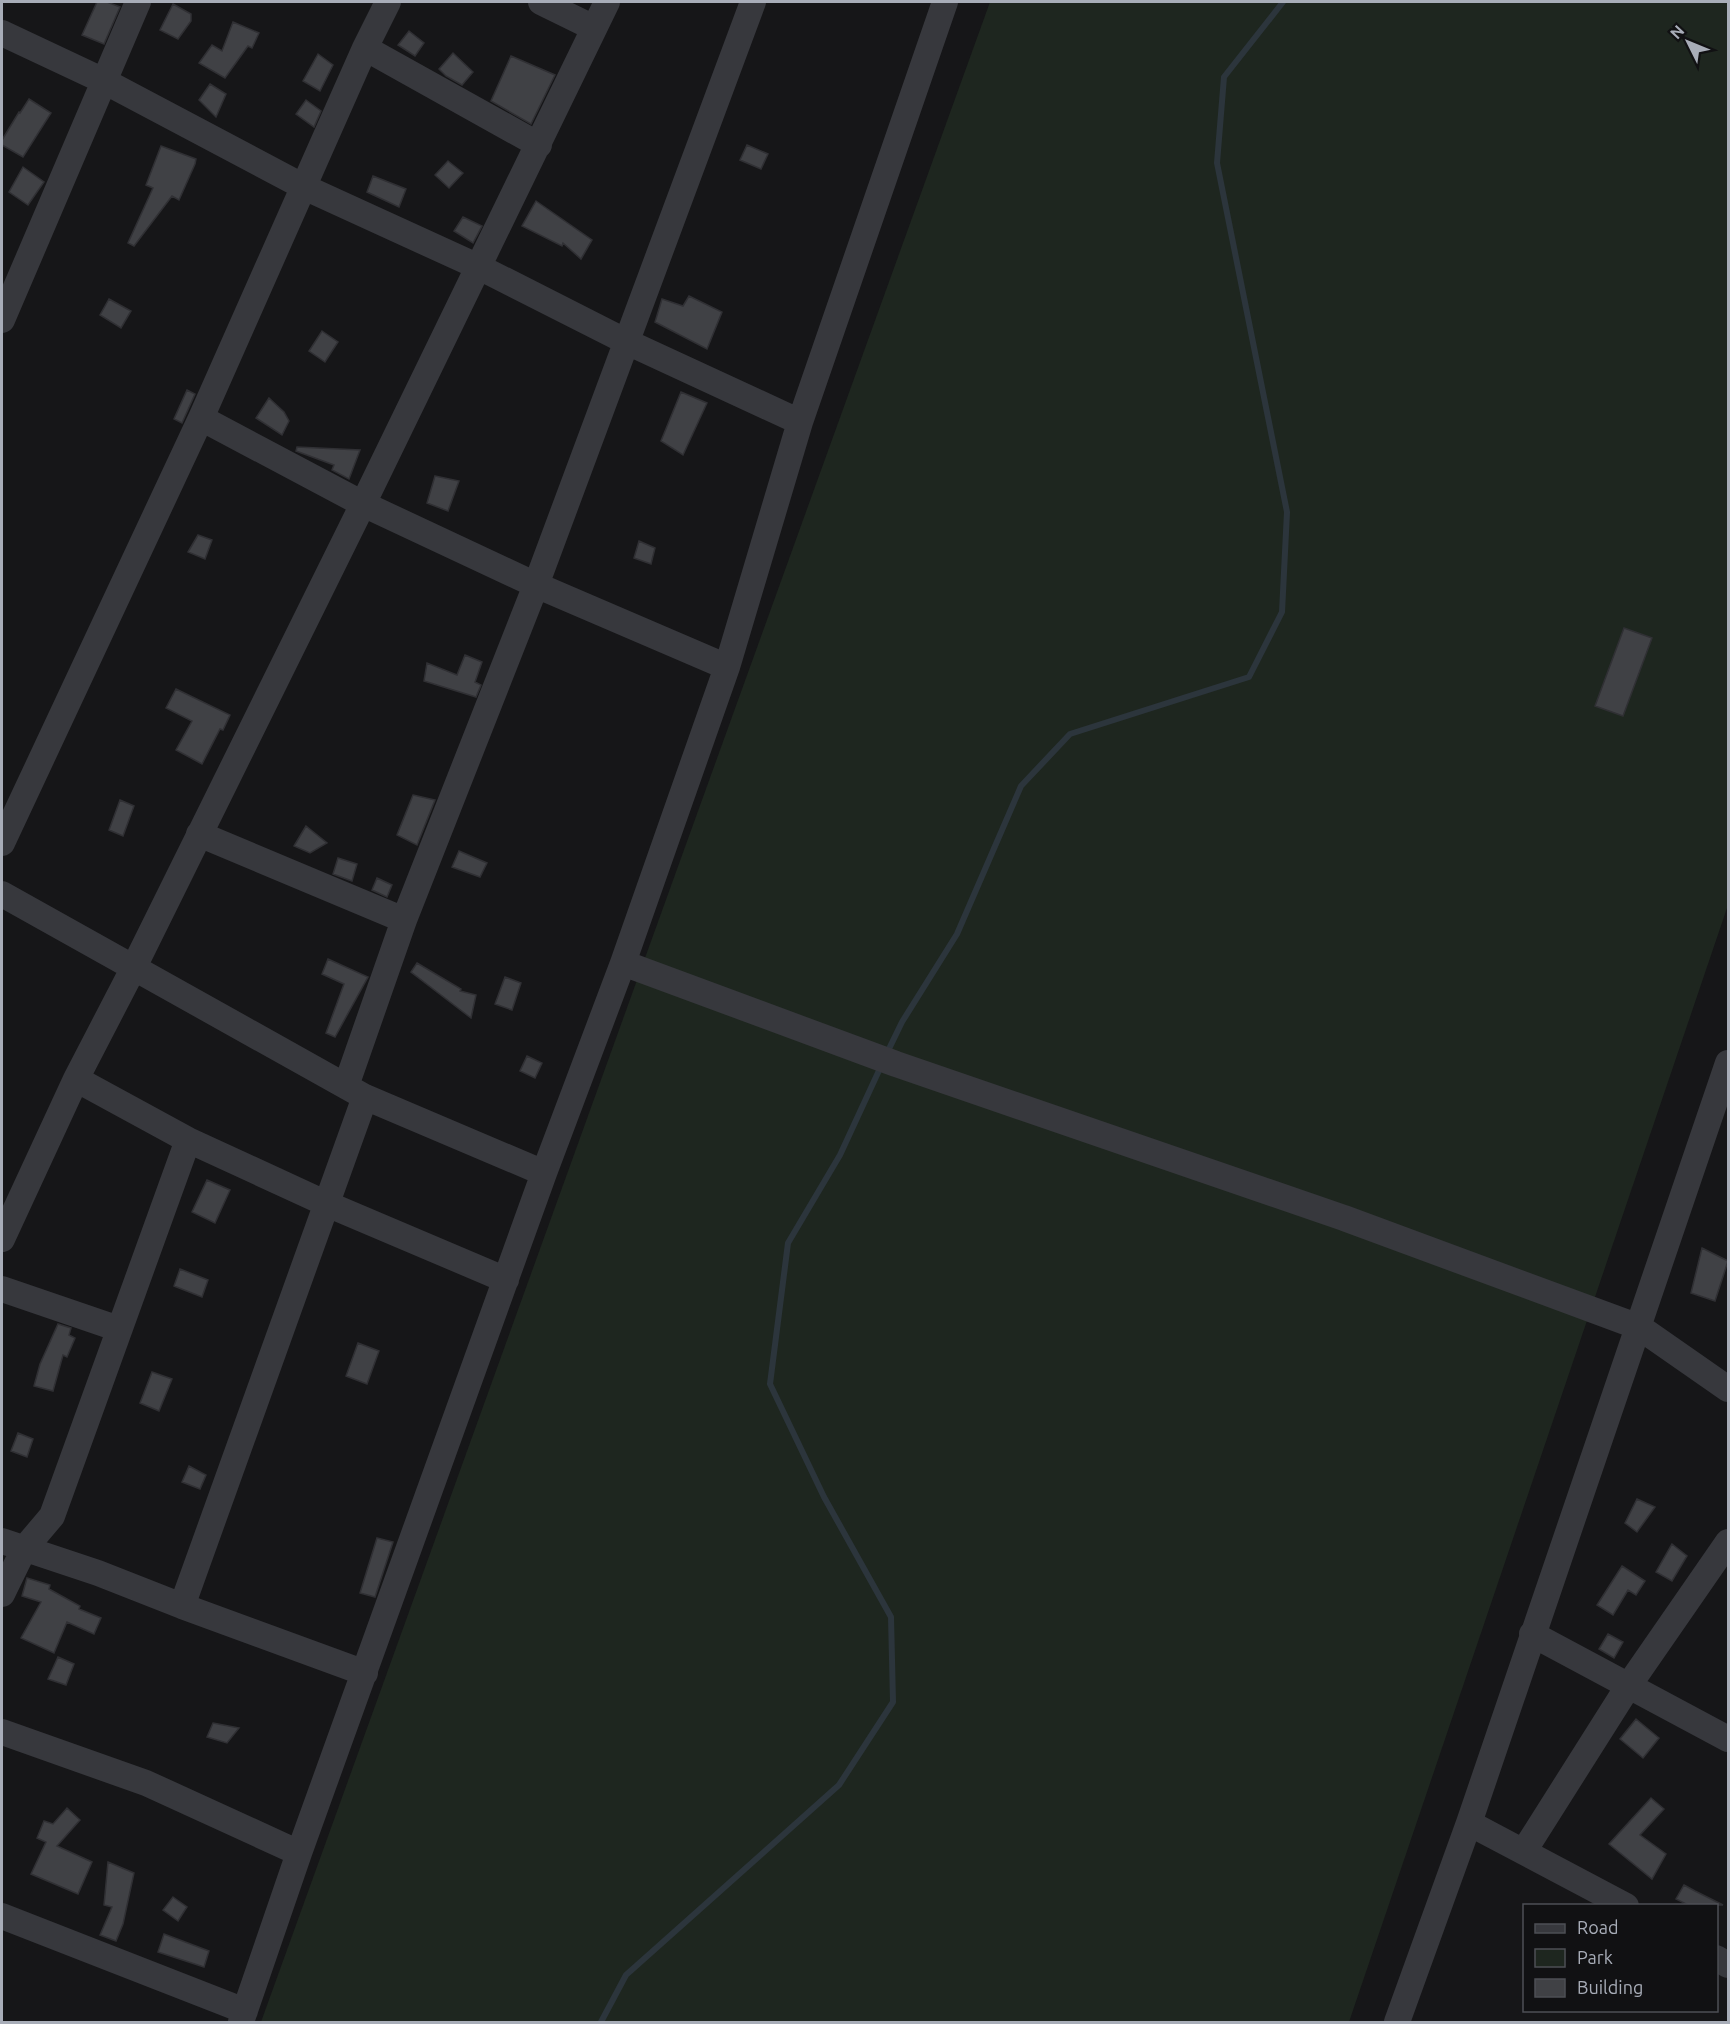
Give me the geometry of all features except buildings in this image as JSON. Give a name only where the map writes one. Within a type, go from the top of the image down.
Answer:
[{"type":"street","points":[[2,320],[138,2]]},
{"type":"street","points":[[2,843],[201,418],[365,48],[388,2]]},
{"type":"street","points":[[541,2],[594,28]]},
{"type":"street","points":[[2,1239],[76,1079],[133,969],[363,504],[607,2]]},
{"type":"street","points":[[182,1606],[327,1204],[355,1092],[404,920],[536,585],[753,2]]},
{"type":"street","points":[[2,1916],[243,2017],[299,1853],[544,1173],[623,963],[727,667],[800,422],[945,2]]},
{"type":"street","points":[[2,33],[104,81],[304,187],[479,267],[627,342],[800,422]]},
{"type":"street","points":[[365,48],[538,145]]},
{"type":"street","points":[[201,418],[363,504],[536,585],[727,667]]},
{"type":"street","points":[[199,834],[404,920]]},
{"type":"street","points":[[2,894],[355,1092],[544,1173]]},
{"type":"street","points":[[623,963],[897,1064],[1344,1218],[1639,1327],[1728,1389]]},
{"type":"street","points":[[1397,2022],[1469,1823],[1728,1063]]},
{"type":"street","points":[[76,1079],[188,1140],[327,1204],[506,1280]]},
{"type":"street","points":[[2,1594],[13,1545],[52,1516],[188,1140]]},
{"type":"street","points":[[2,1289],[119,1329]]},
{"type":"street","points":[[1524,1851],[1629,1685],[1728,1542]]},
{"type":"street","points":[[13,1545],[98,1573],[365,1673]]},
{"type":"street","points":[[1532,1634],[1728,1739]]},
{"type":"street","points":[[2,1732],[146,1783],[299,1853]]},
{"type":"street","points":[[1469,1823],[1624,1904]]},
{"type":"green space","points":[[990,2],[1728,2],[1728,905],[1349,2022],[261,2022]]},
{"type":"waterway","points":[[886,1055],[902,1022],[957,934],[1021,786],[1070,734],[1249,677],[1282,612],[1287,512],[1217,163],[1224,77],[1283,2]]},
{"type":"waterway","points":[[601,2022],[626,1975],[839,1785],[893,1702],[891,1617],[824,1497],[770,1384],[788,1243],[840,1155],[882,1064]]}]
